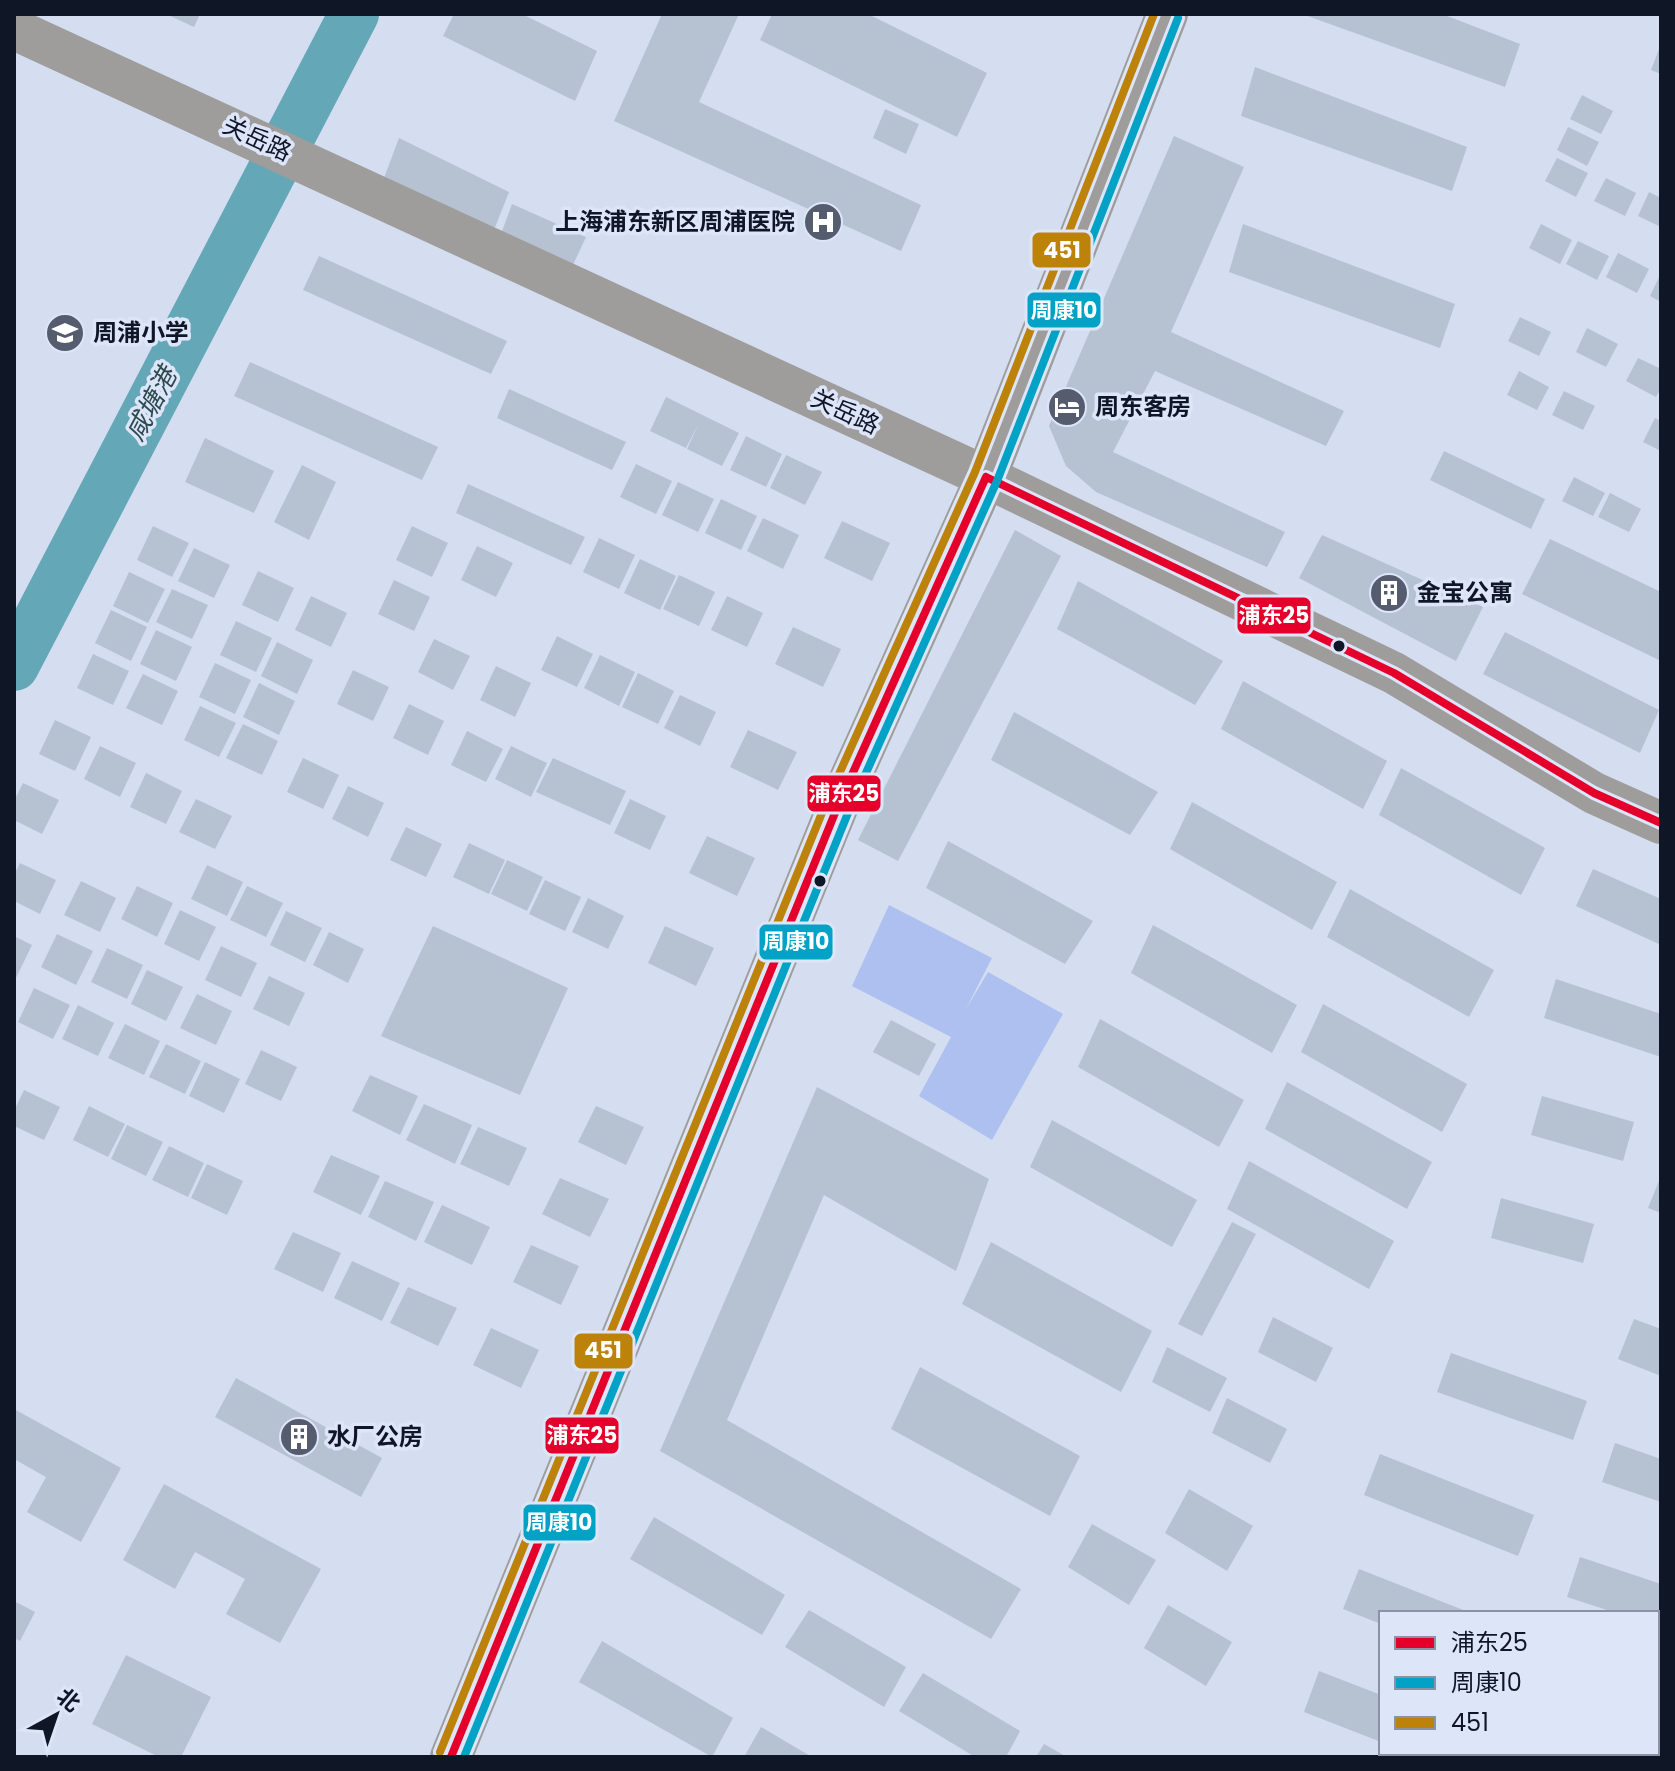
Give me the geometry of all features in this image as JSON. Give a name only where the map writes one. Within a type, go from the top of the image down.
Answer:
[{"type":"street","points":[[451,1757],[837,808],[986,477],[1167,14]]},
{"type":"street","name":"关岳路","points":[[14,29],[202,113],[986,477],[1394,673],[1594,793],[1661,823]]},
{"type":"shaded area","points":[[889,905],[992,958],[966,1009],[988,972],[1063,1014],[992,1140],[919,1096],[951,1037],[852,986]]},
{"type":"building","points":[[166,14],[200,14],[194,27]]},
{"type":"building","points":[[454,14],[522,14],[597,51],[575,101],[443,36]]},
{"type":"building","points":[[662,14],[739,14],[699,102],[921,205],[901,251],[614,121]]},
{"type":"building","points":[[772,14],[868,14],[987,73],[957,137],[760,40]]},
{"type":"building","points":[[1302,14],[1442,14],[1520,44],[1505,87]]},
{"type":"building","points":[[1661,44],[1661,74],[1651,70]]},
{"type":"building","points":[[1255,67],[1467,147],[1452,191],[1241,116]]},
{"type":"building","points":[[1582,95],[1613,111],[1601,134],[1570,119]]},
{"type":"building","points":[[885,109],[919,124],[906,154],[873,138]]},
{"type":"building","points":[[1568,127],[1599,142],[1587,166],[1557,150]]},
{"type":"building","points":[[1174,136],[1244,167],[1171,332],[1344,411],[1326,446],[1155,371],[1113,452],[1285,532],[1267,567],[1096,492],[1066,466],[1049,426]]},
{"type":"building","points":[[399,138],[509,192],[494,230],[384,178]]},
{"type":"building","points":[[1557,158],[1588,173],[1576,197],[1545,181]]},
{"type":"building","points":[[1606,178],[1636,193],[1625,216],[1594,201]]},
{"type":"building","points":[[1649,192],[1661,198],[1661,227],[1638,216]]},
{"type":"building","points":[[512,204],[586,237],[573,265],[501,234]]},
{"type":"building","points":[[1243,224],[1455,304],[1440,348],[1229,272]]},
{"type":"building","points":[[1541,224],[1572,240],[1560,264],[1529,248]]},
{"type":"building","points":[[1578,241],[1609,256],[1597,280],[1566,264]]},
{"type":"building","points":[[1618,253],[1649,269],[1637,293],[1606,277]]},
{"type":"building","points":[[319,256],[507,341],[491,374],[303,290]]},
{"type":"building","points":[[1661,273],[1661,302],[1650,296]]},
{"type":"building","points":[[1520,317],[1551,332],[1539,356],[1508,341]]},
{"type":"building","points":[[1587,328],[1618,344],[1606,367],[1576,352]]},
{"type":"building","points":[[1638,358],[1661,369],[1661,388],[1656,397],[1626,381]]},
{"type":"building","points":[[250,362],[438,447],[422,480],[234,396]]},
{"type":"building","points":[[1519,371],[1549,387],[1537,410],[1507,395]]},
{"type":"building","points":[[509,389],[626,442],[612,470],[497,418]]},
{"type":"building","points":[[1564,391],[1595,406],[1583,430],[1552,415]]},
{"type":"building","points":[[666,397],[739,433],[722,466],[687,449],[699,423],[686,448],[650,431]]},
{"type":"building","points":[[1655,418],[1661,421],[1661,451],[1643,442]]},
{"type":"building","points":[[746,436],[782,454],[766,487],[730,470]]},
{"type":"building","points":[[205,438],[274,471],[254,513],[185,482]]},
{"type":"building","points":[[1444,451],[1545,499],[1531,529],[1430,480]]},
{"type":"building","points":[[786,455],[822,472],[805,505],[770,488]]},
{"type":"building","points":[[636,464],[672,481],[656,514],[620,497]]},
{"type":"building","points":[[302,465],[336,482],[309,540],[274,522]]},
{"type":"building","points":[[1574,477],[1605,493],[1593,516],[1562,501]]},
{"type":"building","points":[[678,482],[714,499],[698,532],[662,515]]},
{"type":"building","points":[[468,484],[585,537],[571,565],[456,513]]},
{"type":"building","points":[[1610,493],[1641,509],[1629,532],[1598,517]]},
{"type":"building","points":[[721,499],[757,516],[741,550],[705,533]]},
{"type":"building","points":[[763,518],[799,535],[783,569],[747,551]]},
{"type":"building","points":[[842,521],[890,543],[872,581],[824,558]]},
{"type":"building","points":[[153,526],[189,543],[172,577],[137,560]]},
{"type":"building","points":[[412,526],[448,543],[432,577],[396,560]]},
{"type":"building","points":[[1015,530],[1061,556],[898,861],[858,840]]},
{"type":"building","name":"金宝公寓","points":[[1322,535],[1483,607],[1456,661],[1299,578]]},
{"type":"building","points":[[599,538],[635,555],[619,589],[583,572]]},
{"type":"building","points":[[1550,539],[1661,592],[1661,661],[1522,594]]},
{"type":"building","points":[[477,546],[513,563],[496,597],[461,580]]},
{"type":"building","points":[[194,548],[230,565],[214,598],[178,581]]},
{"type":"building","points":[[640,559],[676,576],[660,610],[624,593]]},
{"type":"building","points":[[258,571],[294,588],[278,622],[242,605]]},
{"type":"building","points":[[129,572],[165,589],[148,623],[113,606]]},
{"type":"building","points":[[679,575],[715,592],[699,626],[663,609]]},
{"type":"building","points":[[394,580],[430,597],[414,631],[378,614]]},
{"type":"building","points":[[1078,581],[1223,661],[1195,705],[1057,629]]},
{"type":"building","points":[[172,589],[208,605],[192,639],[156,622]]},
{"type":"building","points":[[311,596],[347,613],[331,647],[295,630]]},
{"type":"building","points":[[727,596],[763,613],[747,647],[711,630]]},
{"type":"building","points":[[111,610],[147,627],[131,661],[95,643]]},
{"type":"building","points":[[236,621],[272,638],[256,672],[220,655]]},
{"type":"building","points":[[793,627],[841,649],[823,687],[775,664]]},
{"type":"building","points":[[156,630],[192,647],[176,681],[140,664]]},
{"type":"building","points":[[1505,632],[1659,710],[1640,753],[1483,674]]},
{"type":"building","points":[[557,636],[593,654],[577,687],[541,670]]},
{"type":"building","points":[[434,639],[470,656],[453,690],[418,672]]},
{"type":"building","points":[[277,642],[313,660],[297,694],[261,676]]},
{"type":"building","points":[[93,654],[129,671],[113,705],[77,688]]},
{"type":"building","points":[[600,655],[635,672],[619,706],[584,688]]},
{"type":"building","points":[[215,663],[251,680],[235,714],[199,697]]},
{"type":"building","points":[[496,666],[531,683],[515,717],[480,700]]},
{"type":"building","points":[[353,670],[389,687],[373,721],[337,704]]},
{"type":"building","points":[[638,673],[674,691],[658,724],[622,707]]},
{"type":"building","points":[[143,674],[178,691],[162,725],[126,708]]},
{"type":"building","points":[[1243,681],[1387,761],[1363,809],[1221,729]]},
{"type":"building","points":[[259,683],[295,701],[279,735],[243,717]]},
{"type":"building","points":[[680,695],[716,712],[700,746],[664,728]]},
{"type":"building","points":[[409,704],[444,721],[428,755],[393,738]]},
{"type":"building","points":[[200,706],[236,723],[219,757],[184,740]]},
{"type":"building","points":[[1014,712],[1158,792],[1130,835],[991,760]]},
{"type":"building","points":[[55,720],[91,737],[75,771],[39,754]]},
{"type":"building","points":[[243,724],[278,741],[262,775],[226,758]]},
{"type":"building","points":[[748,730],[797,752],[778,790],[730,767]]},
{"type":"building","points":[[467,731],[503,749],[486,782],[451,765]]},
{"type":"building","points":[[100,746],[136,763],[120,797],[84,779]]},
{"type":"building","points":[[511,746],[547,763],[531,797],[495,779]]},
{"type":"building","points":[[303,758],[339,775],[323,809],[287,792]]},
{"type":"building","points":[[553,758],[626,791],[610,825],[536,792]]},
{"type":"building","points":[[1401,768],[1545,848],[1521,895],[1379,815]]},
{"type":"building","points":[[146,773],[182,791],[166,824],[130,807]]},
{"type":"building","points":[[23,783],[59,800],[42,834],[14,820],[14,801]]},
{"type":"building","points":[[348,786],[384,803],[368,837],[332,819]]},
{"type":"building","points":[[196,799],[232,816],[215,849],[179,832]]},
{"type":"building","points":[[630,799],[666,816],[650,850],[614,833]]},
{"type":"building","points":[[1192,802],[1337,882],[1312,930],[1170,849]]},
{"type":"building","points":[[406,827],[442,844],[426,877],[390,860]]},
{"type":"building","points":[[707,836],[755,858],[737,896],[689,873]]},
{"type":"building","points":[[948,841],[1093,921],[1065,964],[926,888]]},
{"type":"building","points":[[469,843],[505,860],[489,894],[453,877]]},
{"type":"building","points":[[507,860],[543,877],[527,911],[491,894]]},
{"type":"building","points":[[20,863],[56,880],[40,914],[14,901],[14,875]]},
{"type":"building","points":[[207,865],[243,882],[227,916],[191,899]]},
{"type":"building","points":[[1593,869],[1661,899],[1661,945],[1576,906]]},
{"type":"building","points":[[545,880],[581,897],[565,931],[529,914]]},
{"type":"building","points":[[81,881],[116,898],[100,932],[64,915]]},
{"type":"building","points":[[137,886],[173,903],[157,937],[121,919]]},
{"type":"building","points":[[247,886],[283,903],[266,937],[230,920]]},
{"type":"building","points":[[1350,889],[1494,970],[1469,1017],[1327,937]]},
{"type":"building","points":[[588,898],[624,916],[608,949],[572,932]]},
{"type":"building","points":[[180,910],[216,927],[199,961],[164,944]]},
{"type":"building","points":[[286,911],[322,928],[305,962],[270,945]]},
{"type":"building","points":[[1153,925],[1297,1005],[1272,1053],[1131,973]]},
{"type":"building","points":[[433,926],[568,988],[520,1095],[381,1036]]},
{"type":"building","points":[[665,926],[714,948],[696,986],[648,963]]},
{"type":"building","points":[[329,932],[364,949],[348,983],[313,965]]},
{"type":"building","points":[[57,934],[93,951],[76,985],[41,967]]},
{"type":"building","points":[[14,936],[32,945],[14,982]]},
{"type":"building","points":[[221,946],[257,963],[241,997],[205,980]]},
{"type":"building","points":[[107,948],[143,965],[127,999],[91,982]]},
{"type":"building","points":[[147,970],[183,987],[166,1021],[131,1004]]},
{"type":"building","points":[[269,976],[305,993],[289,1026],[253,1009]]},
{"type":"building","points":[[1556,979],[1661,1014],[1661,1057],[1544,1018]]},
{"type":"building","points":[[34,988],[70,1005],[53,1039],[18,1022]]},
{"type":"building","points":[[197,994],[232,1011],[216,1045],[180,1028]]},
{"type":"building","points":[[1323,1004],[1467,1084],[1442,1132],[1301,1052]]},
{"type":"building","points":[[78,1005],[114,1023],[98,1056],[62,1039]]},
{"type":"building","points":[[1100,1019],[1244,1100],[1219,1147],[1078,1067]]},
{"type":"building","points":[[891,1020],[936,1044],[919,1076],[873,1052]]},
{"type":"building","points":[[125,1024],[160,1041],[144,1075],[108,1058]]},
{"type":"building","points":[[166,1044],[201,1061],[185,1094],[149,1077]]},
{"type":"building","points":[[261,1050],[297,1067],[281,1101],[245,1084]]},
{"type":"building","points":[[205,1062],[240,1079],[224,1113],[189,1096]]},
{"type":"building","points":[[370,1075],[418,1096],[400,1135],[352,1111]]},
{"type":"building","points":[[1287,1082],[1432,1162],[1407,1209],[1265,1129]]},
{"type":"building","points":[[817,1087],[989,1179],[956,1271],[824,1195],[727,1420],[1021,1589],[991,1639],[660,1451]]},
{"type":"building","points":[[24,1090],[60,1107],[44,1140],[14,1126],[14,1111]]},
{"type":"building","points":[[1542,1096],[1634,1122],[1623,1161],[1531,1135]]},
{"type":"building","points":[[424,1104],[472,1125],[455,1164],[406,1140]]},
{"type":"building","points":[[89,1106],[125,1124],[108,1157],[73,1140]]},
{"type":"building","points":[[596,1106],[644,1127],[626,1165],[578,1142]]},
{"type":"building","points":[[1052,1120],[1197,1200],[1172,1247],[1030,1167]]},
{"type":"building","points":[[127,1125],[163,1142],[146,1176],[111,1159]]},
{"type":"building","points":[[478,1127],[527,1148],[509,1186],[460,1164]]},
{"type":"building","points":[[169,1146],[204,1163],[188,1197],[152,1180]]},
{"type":"building","points":[[331,1155],[380,1176],[361,1215],[313,1192]]},
{"type":"building","points":[[1249,1161],[1394,1241],[1369,1289],[1227,1209]]},
{"type":"building","points":[[207,1164],[243,1181],[227,1215],[191,1198]]},
{"type":"building","points":[[1661,1176],[1661,1213],[1648,1208]]},
{"type":"building","points":[[560,1178],[609,1199],[590,1237],[542,1214]]},
{"type":"building","points":[[385,1181],[434,1202],[416,1241],[368,1217]]},
{"type":"building","points":[[1501,1198],[1594,1224],[1583,1263],[1491,1238]]},
{"type":"building","points":[[442,1205],[490,1227],[472,1265],[424,1242]]},
{"type":"building","points":[[1232,1222],[1256,1234],[1202,1336],[1178,1324]]},
{"type":"building","points":[[293,1232],[341,1253],[323,1292],[274,1269]]},
{"type":"building","points":[[991,1242],[1152,1331],[1121,1392],[962,1304]]},
{"type":"building","points":[[531,1245],[579,1266],[561,1305],[513,1282]]},
{"type":"building","points":[[352,1261],[400,1283],[382,1321],[334,1298]]},
{"type":"building","points":[[408,1287],[457,1308],[438,1346],[390,1323]]},
{"type":"building","points":[[1273,1317],[1333,1348],[1316,1382],[1258,1352]]},
{"type":"building","points":[[1634,1319],[1661,1329],[1661,1376],[1618,1359]]},
{"type":"building","points":[[491,1328],[539,1350],[521,1388],[473,1365]]},
{"type":"building","points":[[1167,1347],[1227,1378],[1210,1412],[1152,1382]]},
{"type":"building","points":[[1451,1353],[1587,1401],[1573,1440],[1437,1392]]},
{"type":"building","points":[[920,1367],[1080,1456],[1050,1516],[891,1429]]},
{"type":"building","name":"水厂公房","points":[[236,1378],[382,1458],[361,1497],[215,1417]]},
{"type":"building","points":[[1227,1398],[1287,1429],[1270,1463],[1212,1433]]},
{"type":"building","points":[[14,1409],[121,1468],[81,1542],[27,1512],[46,1477],[14,1459]]},
{"type":"building","points":[[1615,1443],[1661,1459],[1661,1502],[1602,1482]]},
{"type":"building","points":[[1380,1454],[1534,1515],[1518,1556],[1364,1495]]},
{"type":"building","points":[[164,1484],[321,1569],[280,1643],[226,1614],[245,1579],[195,1552],[175,1589],[123,1560]]},
{"type":"building","points":[[1189,1489],[1253,1526],[1227,1571],[1165,1533]]},
{"type":"building","points":[[654,1517],[785,1595],[762,1635],[630,1559]]},
{"type":"building","points":[[1092,1524],[1156,1560],[1129,1605],[1068,1567]]},
{"type":"building","points":[[1580,1557],[1661,1584],[1661,1628],[1659,1611],[1610,1611],[1567,1597]]},
{"type":"building","points":[[1359,1569],[1466,1611],[1379,1611],[1379,1623],[1343,1609]]},
{"type":"building","points":[[14,1601],[35,1612],[20,1641],[14,1638]]},
{"type":"building","points":[[1168,1605],[1232,1642],[1206,1686],[1144,1648]]},
{"type":"building","points":[[809,1610],[906,1667],[884,1707],[785,1647]]},
{"type":"building","points":[[602,1641],[733,1718],[712,1757],[579,1682]]},
{"type":"building","points":[[126,1655],[211,1697],[181,1757],[159,1757],[92,1724]]},
{"type":"building","points":[[1319,1671],[1379,1694],[1379,1741],[1304,1712]]},
{"type":"building","points":[[923,1673],[1020,1731],[1006,1757],[975,1757],[899,1711]]},
{"type":"building","points":[[761,1727],[812,1757],[744,1757]]},
{"type":"building","points":[[1044,1744],[1067,1757],[1036,1757]]},
{"type":"building","points":[[1414,1755],[1465,1755],[1464,1757]]},
{"type":"waterway","name":"咸塘港","points":[[14,666],[354,14]]},
{"type":"transit line","name":"451","points":[[440,1752],[826,803],[975,472],[1154,14]]},
{"type":"transit line","name":"周康10","points":[[464,1757],[848,813],[997,481],[1178,18]]},
{"type":"transit line","name":"浦东25","points":[[986,477],[1394,673],[1594,793],[1661,823]]},
{"type":"transit line","name":"浦东25","points":[[451,1757],[837,808],[986,477]]},
{"type":"place","name":"上海浦东新区周浦医院","points":[[823,222]]},
{"type":"place","name":"周浦小学","points":[[65,333]]},
{"type":"place","name":"周东客房","points":[[1067,407]]},
{"type":"place","name":"金宝公寓","points":[[1389,593]]},
{"type":"place","name":"水厂公房","points":[[299,1437]]}]
